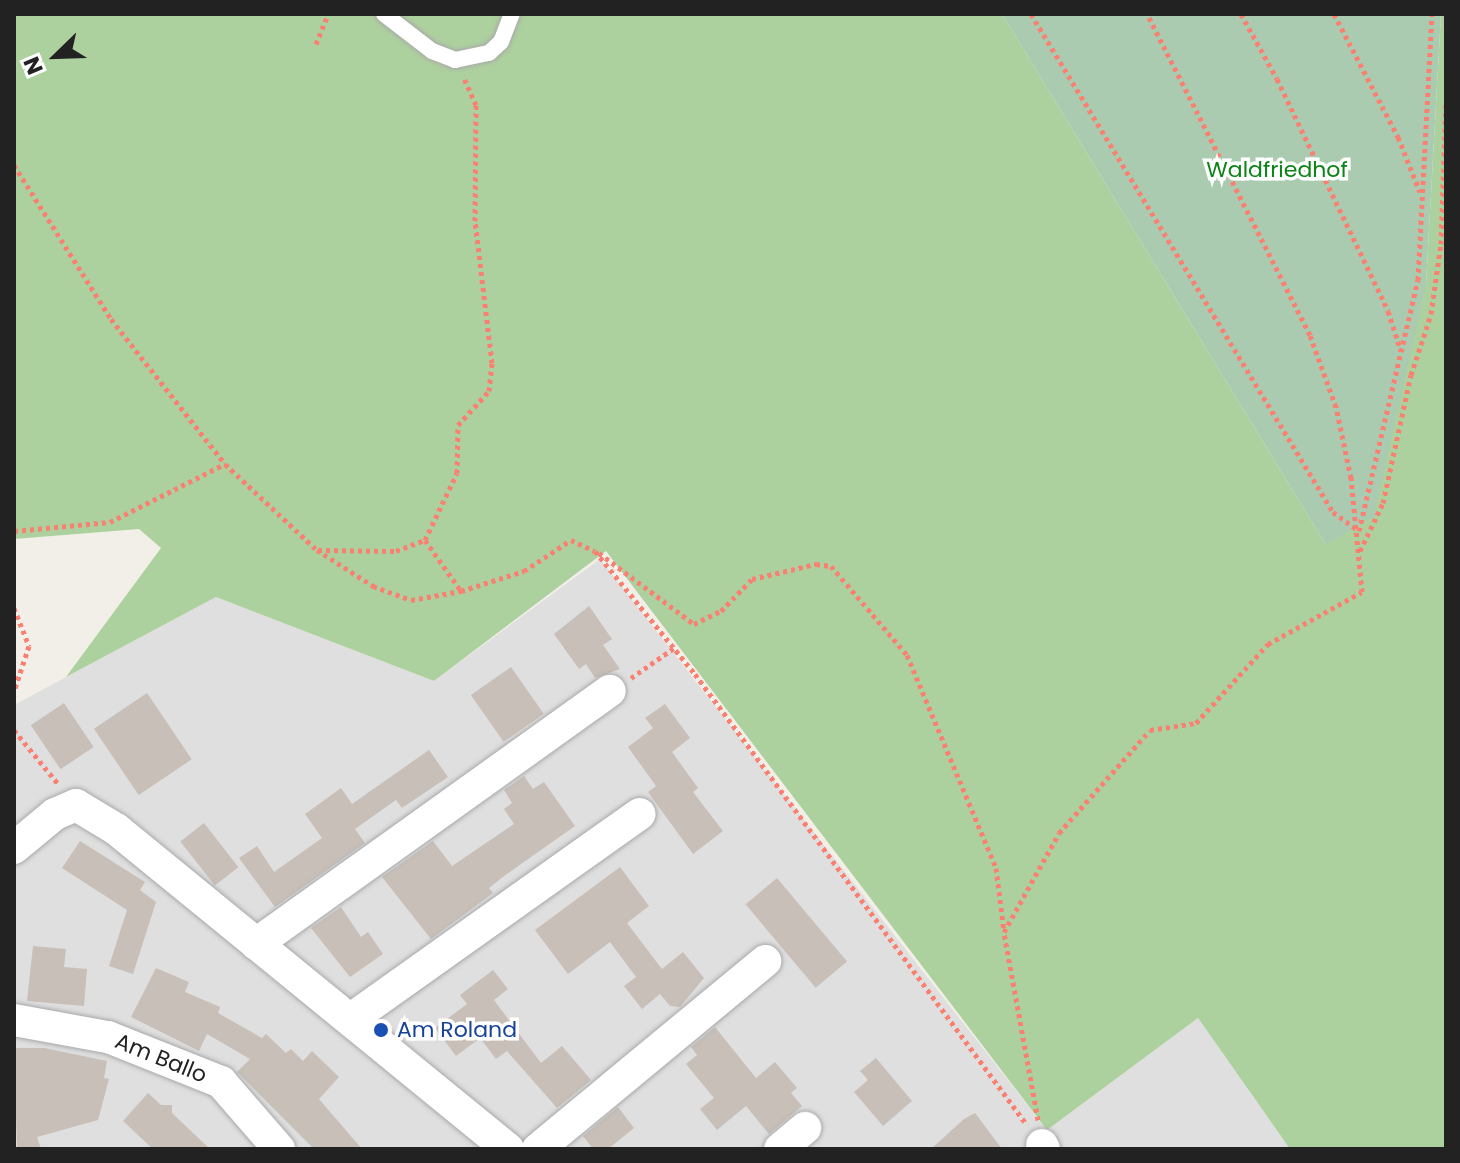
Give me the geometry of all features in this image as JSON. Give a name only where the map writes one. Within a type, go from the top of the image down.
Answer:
[{"type":"street","points":[[256,944],[610,691]]},
{"type":"street","points":[[14,848],[55,814],[76,805],[116,829],[508,1149]]},
{"type":"street","points":[[351,1019],[639,814]]},
{"type":"street","points":[[538,1149],[765,961]]},
{"type":"street","name":"Am Ballo","points":[[14,1020],[108,1037],[221,1082],[279,1149]]},
{"type":"street","points":[[780,1149],[805,1128]]},
{"type":"lane","points":[[384,14],[432,51],[455,60],[489,53],[501,42],[512,14]]},
{"type":"path","points":[[316,44],[328,14]]},
{"type":"path","points":[[1031,14],[1333,512],[1359,531]]},
{"type":"path","points":[[1004,932],[1059,833],[1150,730],[1196,723],[1268,644],[1362,592],[1359,531],[1336,407],[1310,335],[1147,14]]},
{"type":"path","points":[[1241,14],[1388,311],[1401,352]]},
{"type":"path","points":[[1334,14],[1398,137],[1422,196]]},
{"type":"path","points":[[1359,531],[1418,280],[1432,14]]},
{"type":"path","points":[[317,550],[396,551],[425,540],[457,473],[458,425],[489,391],[492,363],[475,221],[476,105],[455,60]]},
{"type":"path","points":[[1360,552],[1383,503],[1411,375],[1431,314],[1441,244],[1446,102]]},
{"type":"path","points":[[14,165],[111,319],[225,464],[317,550],[373,586],[411,600],[461,591],[524,571],[571,540],[595,551],[694,624],[721,611],[752,579],[816,564],[831,566],[907,655],[996,868],[1004,932],[1043,1147]]},
{"type":"path","points":[[14,531],[110,522],[225,464]]},
{"type":"path","points":[[425,540],[461,591]]},
{"type":"path","points":[[595,551],[674,648],[1043,1147]]},
{"type":"path","points":[[14,608],[29,646],[14,691]]},
{"type":"path","points":[[610,691],[674,648]]},
{"type":"path","points":[[14,730],[76,805]]},
{"type":"shaded area","points":[[600,559],[1047,1130],[1198,1018],[1290,1149],[14,1149],[14,705],[216,597],[434,681]]},
{"type":"green space","points":[[14,14],[1002,14],[1326,545],[1426,284],[1441,14],[1446,14],[1446,1149],[1290,1149],[1198,1018],[1047,1130],[606,551],[434,681],[216,597],[66,677],[161,548],[139,529],[14,539]]},
{"type":"green space","name":"Waldfriedhof","points":[[1002,14],[1441,14],[1426,284],[1374,517],[1326,545]]},
{"type":"building","points":[[589,606],[612,639],[603,645],[620,669],[595,678],[586,664],[579,669],[554,634]]},
{"type":"building","points":[[511,667],[544,714],[504,742],[471,695]]},
{"type":"building","points":[[147,693],[192,759],[139,795],[94,729]]},
{"type":"building","points":[[64,703],[94,747],[60,769],[31,725]]},
{"type":"building","points":[[665,704],[690,738],[672,752],[698,788],[693,792],[723,831],[693,854],[648,792],[656,786],[628,747],[653,728],[645,718]]},
{"type":"building","points":[[429,750],[448,777],[402,808],[396,800],[355,829],[365,843],[275,907],[239,858],[257,846],[274,872],[322,838],[305,814],[341,788],[352,804]]},
{"type":"building","points":[[524,776],[533,789],[544,782],[575,826],[504,876],[489,888],[493,893],[431,939],[382,877],[433,841],[452,866],[514,824],[504,809],[512,803],[504,790]]},
{"type":"building","points":[[204,823],[238,867],[215,886],[180,841]]},
{"type":"building","points":[[80,841],[145,882],[140,890],[156,902],[133,974],[109,966],[127,910],[62,868]]},
{"type":"building","points":[[620,867],[649,906],[627,923],[662,969],[683,952],[704,978],[680,1007],[670,1006],[660,994],[642,1009],[624,986],[636,977],[610,942],[568,974],[535,930]]},
{"type":"building","points":[[777,878],[847,961],[816,988],[746,904]]},
{"type":"building","points":[[341,907],[361,937],[368,932],[383,954],[350,977],[311,928]]},
{"type":"building","points":[[33,946],[66,949],[64,967],[87,969],[84,1006],[27,1001]]},
{"type":"building","points":[[156,968],[189,982],[185,992],[220,1007],[218,1013],[262,1038],[266,1034],[286,1053],[291,1049],[303,1061],[312,1051],[339,1077],[319,1099],[362,1149],[314,1149],[237,1072],[250,1059],[207,1034],[199,1051],[131,1017]]},
{"type":"building","points":[[493,970],[508,989],[494,1000],[541,1063],[562,1046],[591,1080],[557,1108],[507,1051],[496,1059],[480,1038],[456,1056],[435,1028],[467,1004],[460,995]]},
{"type":"building","points":[[715,1027],[756,1078],[775,1062],[797,1088],[791,1093],[802,1106],[769,1134],[746,1106],[717,1130],[700,1109],[714,1098],[686,1064],[697,1055],[691,1047]]},
{"type":"building","points":[[14,1048],[44,1048],[107,1061],[104,1078],[109,1079],[98,1120],[37,1137],[41,1149],[17,1149]]},
{"type":"building","points":[[876,1058],[912,1101],[883,1126],[854,1092],[868,1080],[860,1071]]},
{"type":"building","points":[[148,1093],[161,1105],[172,1105],[172,1113],[210,1149],[153,1149],[123,1121]]},
{"type":"building","points":[[618,1107],[634,1128],[608,1149],[593,1149],[583,1136]]},
{"type":"building","points":[[975,1113],[1002,1149],[931,1149],[964,1119]]},
{"type":"place","name":"Am Roland","points":[[381,1030]]}]
